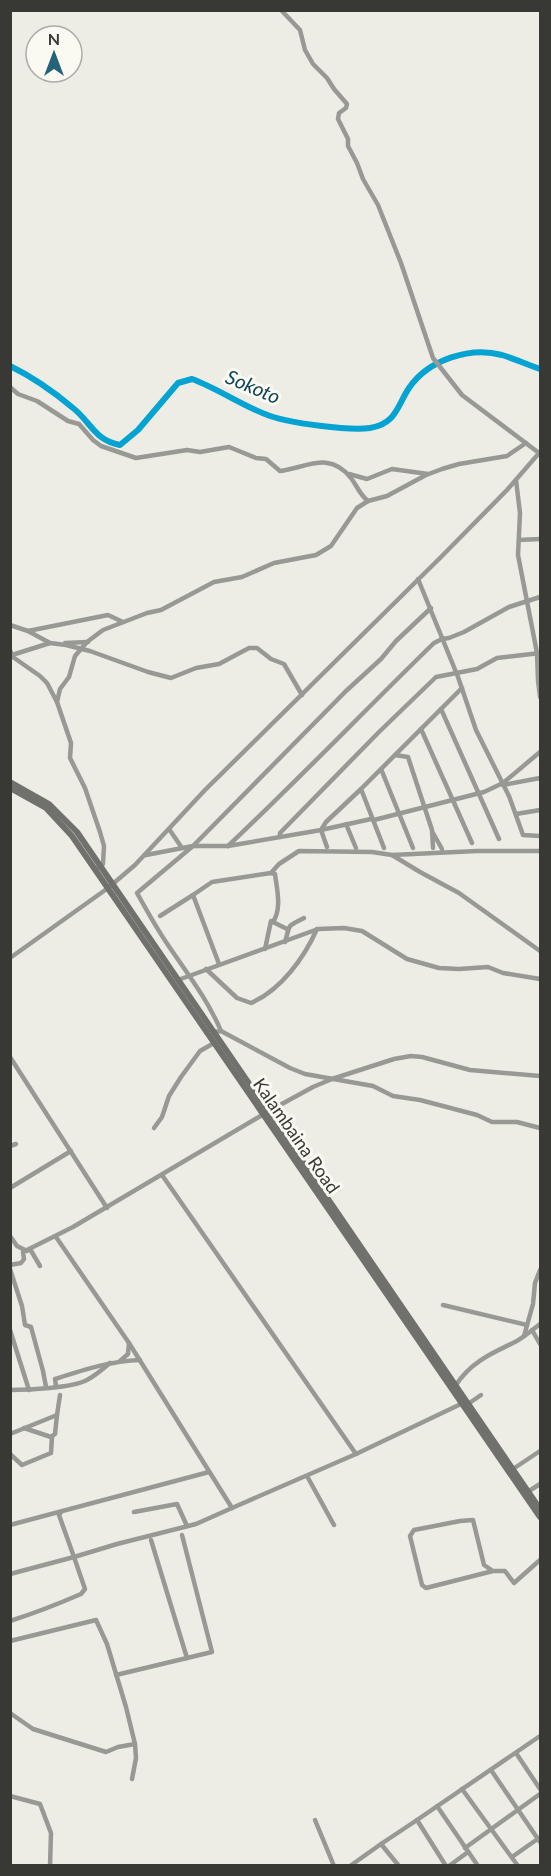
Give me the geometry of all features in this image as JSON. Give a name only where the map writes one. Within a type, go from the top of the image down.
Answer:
[{"type":"main road","points":[[10,782],[39,797],[59,813],[76,832],[98,868]]},
{"type":"main road","name":"Kalambaina Road","points":[[10,788],[36,802],[55,817],[98,868],[214,1043],[266,1113],[465,1403],[540,1517]]},
{"type":"main road","points":[[110,886],[218,1032],[266,1113],[540,1509]]},
{"type":"street","points":[[281,10],[300,30],[305,50],[347,104],[346,108],[339,113],[338,119],[346,135],[348,146],[378,205],[402,263],[433,358],[462,395],[539,454],[540,462]]},
{"type":"street","points":[[10,387],[18,394],[37,401],[68,421],[79,424],[101,446],[131,457],[187,450],[200,452],[229,447],[256,458],[266,459],[280,471],[310,462],[325,462],[343,470],[368,501]]},
{"type":"street","points":[[57,702],[60,689],[69,678],[75,656],[103,630],[162,610],[214,582],[242,577],[274,563],[316,555],[331,546],[357,508],[368,501],[387,496],[428,475],[459,464],[507,456],[526,443]]},
{"type":"street","points":[[10,958],[110,886],[144,855],[205,790],[418,579],[539,454]]},
{"type":"street","points":[[346,473],[367,479],[392,469],[428,475]]},
{"type":"street","points":[[516,480],[520,505],[521,575],[540,653],[540,696]]},
{"type":"street","points":[[519,540],[540,538]]},
{"type":"street","points":[[418,579],[457,674],[476,730],[503,784],[523,835],[540,836]]},
{"type":"street","points":[[228,846],[434,643],[464,632],[509,607],[540,597]]},
{"type":"street","points":[[431,608],[192,846],[137,893],[168,946],[190,975],[215,1017],[218,1032],[305,1074],[376,1087],[396,1097],[420,1100],[477,1115],[492,1122],[517,1122],[540,1128]]},
{"type":"street","points":[[28,631],[108,615],[123,622]]},
{"type":"street","points":[[10,625],[28,631],[50,643]]},
{"type":"street","points":[[60,644],[88,642]]},
{"type":"street","points":[[11,653],[50,643],[60,644],[171,678],[196,668],[219,664],[249,648],[257,648],[271,659],[284,664],[302,695]]},
{"type":"street","points":[[11,653],[40,675],[57,702],[71,743],[70,758],[86,788],[104,846],[103,864],[98,868]]},
{"type":"street","points":[[280,837],[280,833],[436,677],[477,669],[497,658],[540,653]]},
{"type":"street","points":[[321,830],[326,822],[462,688]]},
{"type":"street","points":[[441,709],[500,839]]},
{"type":"street","points":[[421,729],[472,843]]},
{"type":"street","points":[[503,784],[540,752]]},
{"type":"street","points":[[394,755],[408,757],[432,830],[442,849]]},
{"type":"street","points":[[381,769],[413,848]]},
{"type":"street","points":[[144,855],[192,846],[228,846],[374,820],[480,793],[503,784],[540,778]]},
{"type":"street","points":[[361,789],[384,848]]},
{"type":"street","points":[[516,814],[540,810]]},
{"type":"street","points":[[346,824],[357,848]]},
{"type":"street","points":[[170,829],[182,848]]},
{"type":"street","points":[[321,830],[327,847]]},
{"type":"street","points":[[432,830],[433,848]]},
{"type":"street","points":[[160,916],[212,882],[271,873],[279,864],[299,851],[372,852],[392,855],[540,851]]},
{"type":"street","points":[[392,855],[459,893],[540,951]]},
{"type":"street","points":[[266,949],[269,930],[277,915],[278,897],[275,874],[271,873]]},
{"type":"street","points":[[193,895],[219,964]]},
{"type":"street","points":[[285,942],[287,929],[304,918]]},
{"type":"street","points":[[273,922],[287,929]]},
{"type":"street","points":[[178,980],[317,929],[344,928],[362,931],[407,959],[439,968],[488,967],[540,979]]},
{"type":"street","points":[[206,969],[237,998],[251,1003],[264,998],[292,970],[310,945],[317,929]]},
{"type":"street","points":[[154,1128],[162,1117],[169,1096],[182,1077],[200,1052],[214,1043]]},
{"type":"street","points":[[24,1325],[22,1306],[13,1283],[10,1267],[22,1262],[23,1252],[56,1237],[107,1208],[313,1087],[394,1059],[411,1056],[470,1070],[540,1076]]},
{"type":"street","points":[[10,1057],[107,1208]]},
{"type":"street","points":[[10,1188],[71,1151]]},
{"type":"street","points":[[162,1175],[356,1455]]},
{"type":"street","points":[[10,1236],[17,1246],[29,1250],[40,1266]]},
{"type":"street","points":[[56,1237],[129,1343],[232,1508]]},
{"type":"street","points":[[524,1336],[540,1270]]},
{"type":"street","points":[[443,1305],[527,1325]]},
{"type":"street","points":[[456,1385],[480,1360],[524,1336],[540,1323]]},
{"type":"street","points":[[29,1390],[10,1330],[24,1325],[31,1327],[44,1371],[46,1387]]},
{"type":"street","points":[[532,1330],[540,1344]]},
{"type":"street","points":[[119,1361],[128,1354],[129,1343]]},
{"type":"street","points":[[56,1386],[55,1380],[110,1363],[140,1360]]},
{"type":"street","points":[[10,1390],[76,1385],[88,1380],[110,1363]]},
{"type":"street","points":[[10,1454],[22,1465],[51,1453],[60,1395]]},
{"type":"street","points":[[10,1574],[187,1526],[356,1455],[481,1395]]},
{"type":"street","points":[[10,1434],[57,1415]]},
{"type":"street","points":[[24,1428],[52,1436]]},
{"type":"street","points":[[513,1469],[540,1451]]},
{"type":"street","points":[[10,1525],[209,1472]]},
{"type":"street","points":[[307,1476],[334,1525]]},
{"type":"street","points":[[528,1491],[540,1484]]},
{"type":"street","points":[[134,1512],[177,1504],[187,1526]]},
{"type":"street","points":[[10,1621],[39,1612],[81,1594],[85,1589],[59,1515],[61,1512]]},
{"type":"street","points":[[493,1571],[484,1565],[473,1520],[414,1530],[410,1536],[422,1585],[426,1588],[493,1571],[505,1571],[514,1583],[540,1560]]},
{"type":"street","points":[[116,1675],[212,1652],[182,1535]]},
{"type":"street","points":[[151,1540],[187,1658]]},
{"type":"street","points":[[10,1641],[96,1620],[107,1644],[135,1744],[136,1758],[132,1779]]},
{"type":"street","points":[[10,1713],[33,1729],[106,1752],[135,1744]]},
{"type":"street","points":[[350,1866],[540,1736]]},
{"type":"street","points":[[516,1753],[540,1789]]},
{"type":"street","points":[[491,1770],[540,1839],[512,1857]]},
{"type":"street","points":[[462,1789],[517,1865]]},
{"type":"street","points":[[417,1820],[448,1866],[491,1830],[540,1794]]},
{"type":"street","points":[[10,1796],[40,1804],[51,1833],[50,1866]]},
{"type":"street","points":[[437,1806],[478,1866]]},
{"type":"street","points":[[315,1820],[334,1866]]},
{"type":"street","points":[[381,1844],[399,1866]]},
{"type":"waterway","name":"Sokoto","points":[[10,366],[58,396],[79,413],[98,435],[111,443],[120,445],[138,430],[178,383],[192,379],[270,416],[320,426],[360,429],[385,423],[395,413],[417,378],[438,363],[451,358],[477,352],[490,353],[540,369]]}]
